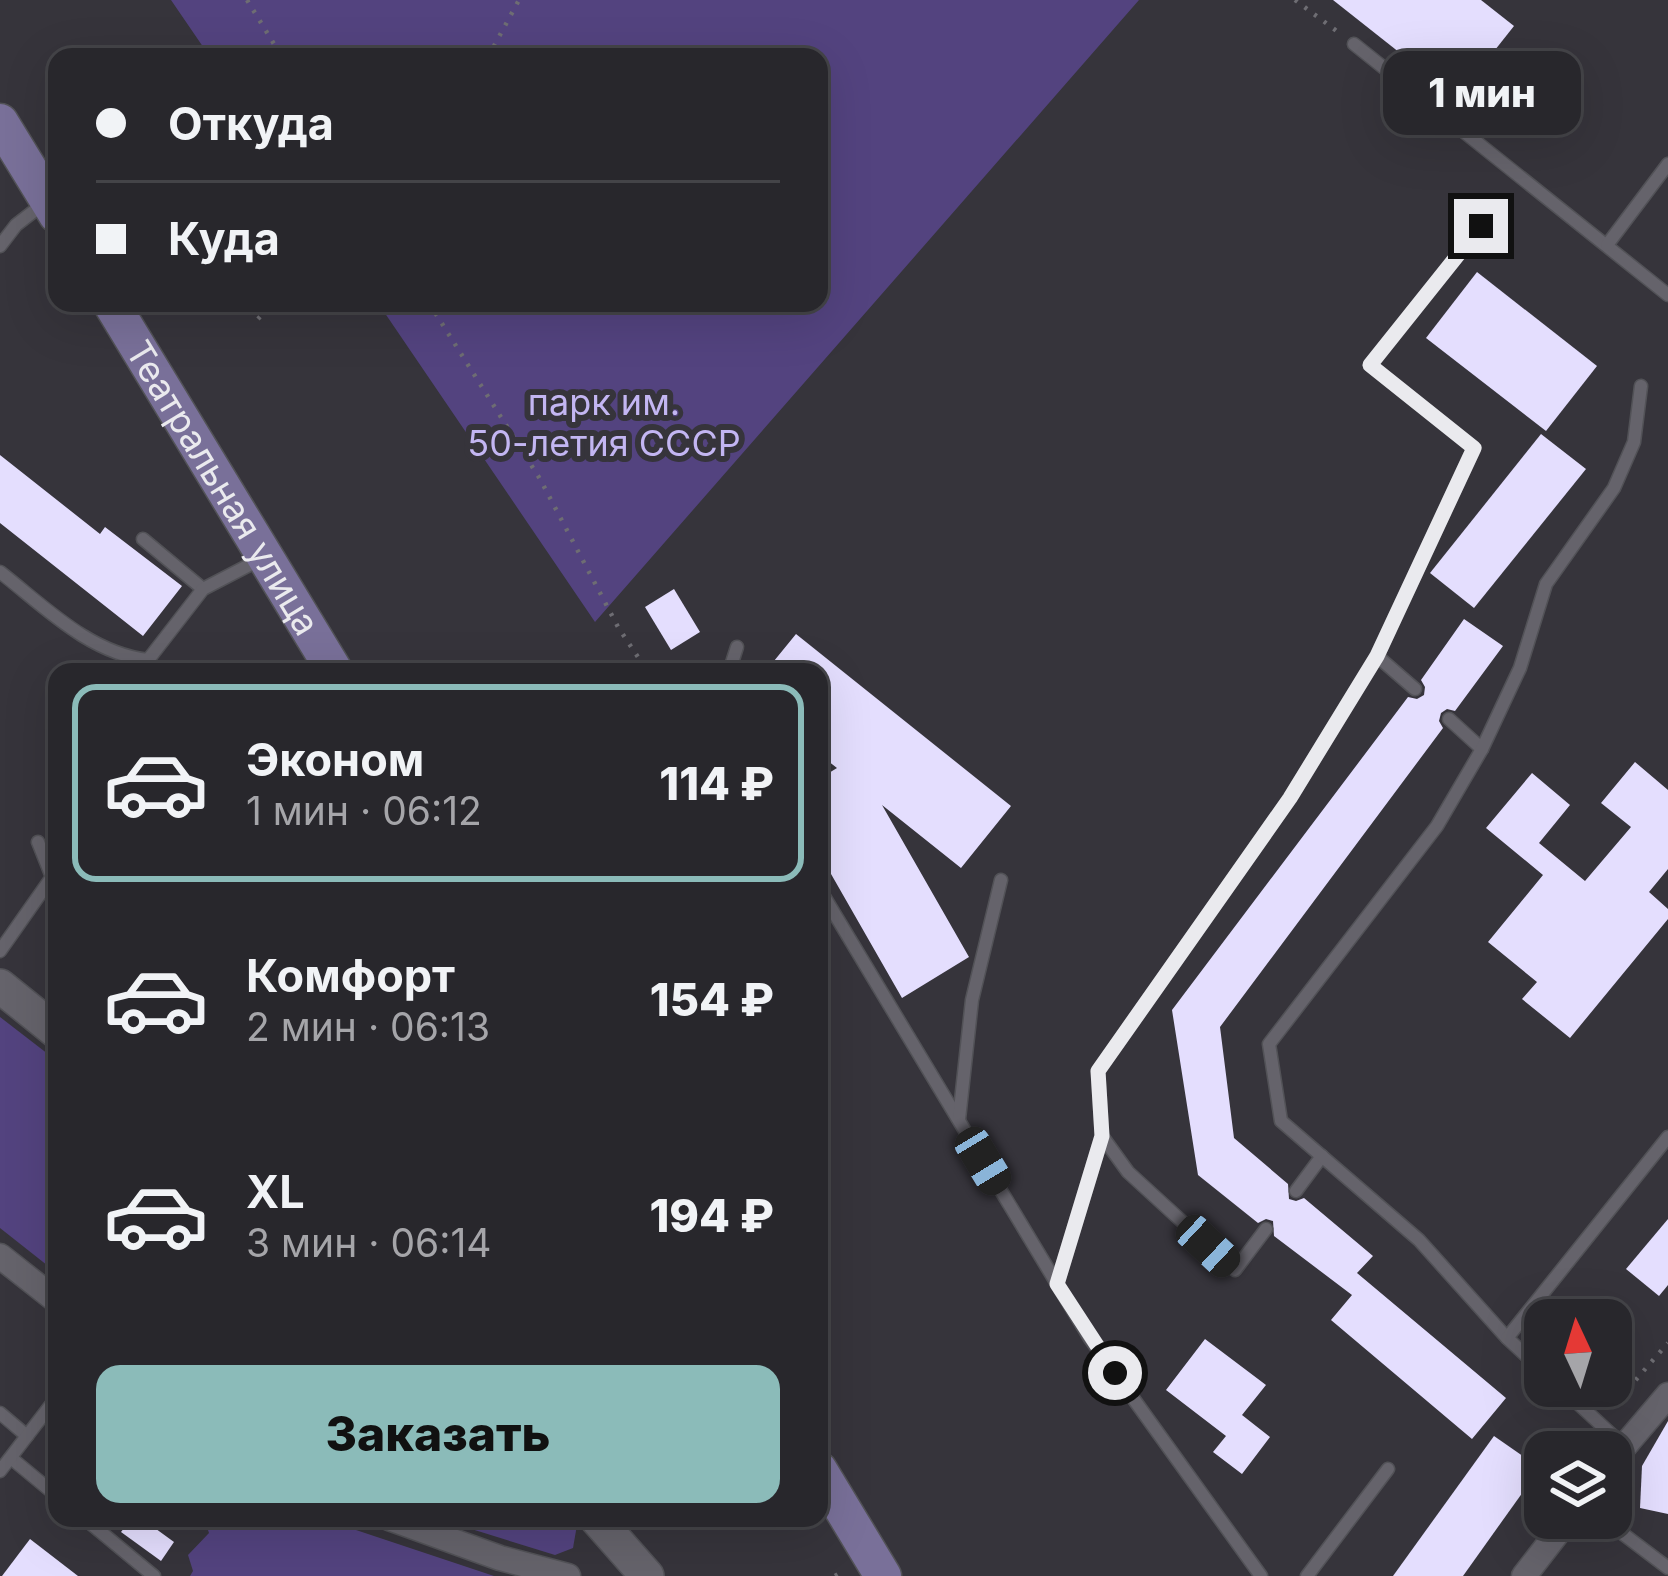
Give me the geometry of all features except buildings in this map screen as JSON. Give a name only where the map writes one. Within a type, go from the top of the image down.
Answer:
[{"type":"main road","points":[[0,122],[48,201]]},
{"type":"main road","name":"Театральная улица","points":[[116,312],[330,663]]},
{"type":"main road","points":[[828,1485],[883,1576]]},
{"type":"street","points":[[0,986],[48,1025]]},
{"type":"street","points":[[0,1256],[48,1294]]},
{"type":"street","points":[[1632,1437],[1668,1395]]},
{"type":"street","points":[[414,1527],[568,1576]]},
{"type":"street","points":[[604,1527],[647,1576]]},
{"type":"street","points":[[1524,1576],[1553,1539]]},
{"type":"lane","points":[[1354,44],[1668,295]]},
{"type":"lane","points":[[1607,245],[1668,164]]},
{"type":"lane","points":[[0,247],[16,225],[48,210]]},
{"type":"lane","points":[[1057,1284],[1102,1136],[1098,1071],[1290,798],[1377,656],[1474,448],[1370,365],[1481,226]]},
{"type":"lane","points":[[1524,1353],[1419,1240],[1281,1121],[1269,1044],[1436,826],[1482,748],[1520,668],[1546,584],[1614,488],[1634,442],[1641,386]]},
{"type":"lane","points":[[143,539],[203,589]]},
{"type":"lane","points":[[0,572],[88,640],[123,657],[148,660],[203,589],[265,556]]},
{"type":"lane","points":[[732,663],[737,647]]},
{"type":"lane","points":[[1377,656],[1414,689]]},
{"type":"lane","points":[[1449,719],[1482,748]]},
{"type":"lane","points":[[38,842],[48,867]]},
{"type":"lane","points":[[958,1120],[972,1000],[1001,880]]},
{"type":"lane","points":[[0,951],[48,883]]},
{"type":"lane","points":[[828,902],[1089,1337],[1261,1576]]},
{"type":"lane","points":[[1102,1136],[1128,1172],[1234,1270],[1266,1229]]},
{"type":"lane","points":[[1508,1338],[1668,1137]]},
{"type":"lane","points":[[1296,1191],[1322,1156]]},
{"type":"lane","points":[[1581,1407],[1603,1431]]},
{"type":"lane","points":[[0,1471],[48,1409]]},
{"type":"lane","points":[[0,1413],[27,1436]]},
{"type":"lane","points":[[11,1458],[48,1489]]},
{"type":"lane","points":[[1307,1576],[1388,1469]]},
{"type":"lane","points":[[95,1527],[154,1576]]},
{"type":"lane","points":[[1630,1539],[1668,1568]]},
{"type":"path","points":[[247,0],[276,48]]},
{"type":"path","points":[[493,48],[519,0]]},
{"type":"path","points":[[1295,0],[1354,44]]},
{"type":"path","points":[[258,319],[264,312]]},
{"type":"path","points":[[436,312],[540,479],[642,663]]},
{"type":"path","points":[[1598,1423],[1668,1343]]},
{"type":"path","points":[[835,1576],[845,1570]]},
{"type":"green space","name":"парк им. 50-летия СССР","points":[[171,0],[1139,0],[595,622],[384,312],[828,312],[828,48],[204,48]]},
{"type":"green space","points":[[0,1017],[48,1054],[48,1266],[0,1228]]},
{"type":"green space","points":[[207,1527],[347,1527],[494,1576],[190,1576],[188,1555],[209,1533]]},
{"type":"green space","points":[[465,1527],[577,1527],[573,1548],[555,1555]]},
{"type":"route","points":[[1115,1373],[1057,1284],[1102,1136],[1098,1071],[1290,798],[1377,656],[1474,448],[1370,365],[1481,226]]}]
